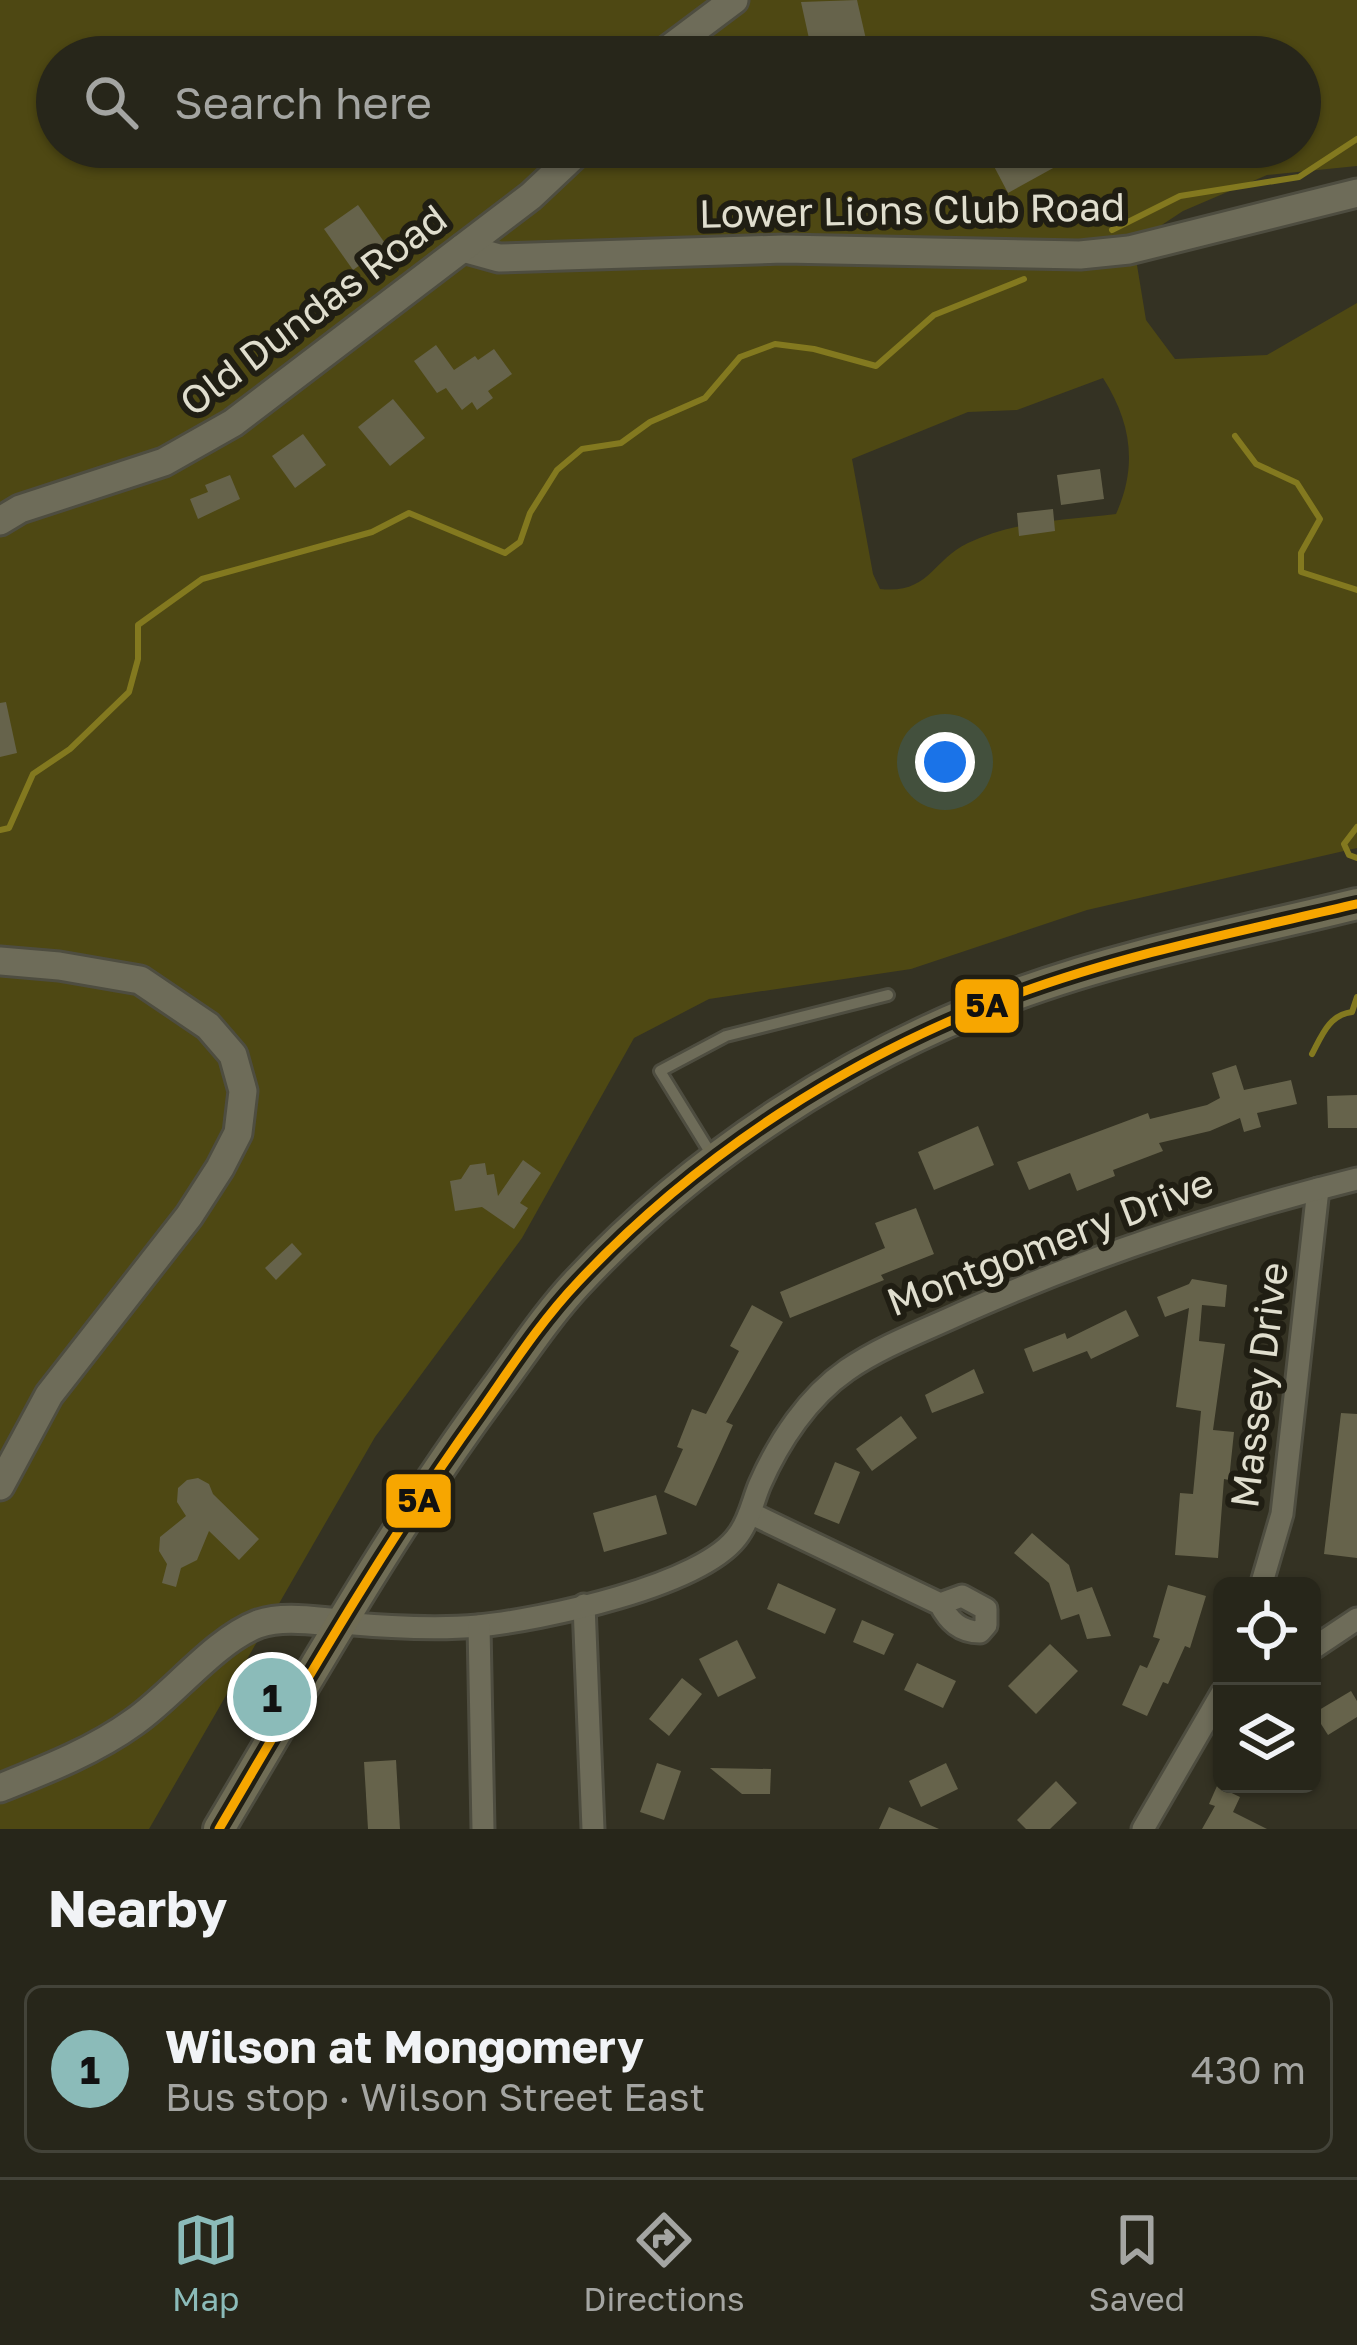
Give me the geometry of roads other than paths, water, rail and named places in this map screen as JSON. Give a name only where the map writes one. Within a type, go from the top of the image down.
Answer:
[{"type":"main road","points":[[219,1829],[455,1444],[577,1283],[715,1160],[823,1084],[1012,996],[1082,973],[1357,904]]},
{"type":"street","points":[[686,36],[734,0]]},
{"type":"street","name":"Old Dundas Road","points":[[0,521],[20,509],[164,462],[196,446],[281,389],[561,168]]},
{"type":"street","name":"Lower Lions Club Road","points":[[463,248],[499,258],[784,249],[1080,255],[1129,250],[1357,193]]},
{"type":"street","points":[[0,962],[140,980],[208,1026],[233,1055],[244,1091],[238,1133],[210,1184],[162,1253],[49,1395],[0,1486]]},
{"type":"street","name":"Montgomery Drive","points":[[0,1788],[132,1724],[231,1641],[260,1623],[479,1626],[584,1605],[668,1581],[704,1565],[738,1536],[760,1483],[814,1396],[849,1369],[1017,1288],[1187,1224],[1357,1179]]},
{"type":"street","name":"Massey Drive","points":[[1264,1577],[1282,1514],[1318,1189]]},
{"type":"street","points":[[750,1513],[940,1604]]},
{"type":"street","points":[[584,1605],[593,1829]]},
{"type":"street","points":[[1321,1643],[1357,1619]]},
{"type":"street","points":[[479,1626],[482,1829]]},
{"type":"street","points":[[1143,1829],[1213,1708]]},
{"type":"lane","points":[[715,1160],[660,1071],[726,1036],[888,995]]},
{"type":"waterway","points":[[1321,163],[1357,139]]},
{"type":"waterway","points":[[1112,230],[1180,196],[1299,177],[1313,168]]},
{"type":"waterway","points":[[0,830],[9,828],[33,774],[70,749],[129,692],[138,659],[138,625],[202,579],[372,532],[409,513],[505,553],[520,542],[530,513],[557,470],[582,449],[621,443],[650,422],[705,398],[740,357],[775,344],[876,366],[934,315],[1024,279]]},
{"type":"waterway","points":[[1235,436],[1256,464],[1297,483],[1320,519],[1301,553],[1301,572],[1357,590]]},
{"type":"waterway","points":[[1357,827],[1344,844],[1349,855],[1357,858]]},
{"type":"waterway","points":[[1312,1054],[1332,1022],[1352,1012],[1357,997]]},
{"type":"place","name":"Wilson at Mongomery","points":[[272,1697]]}]
